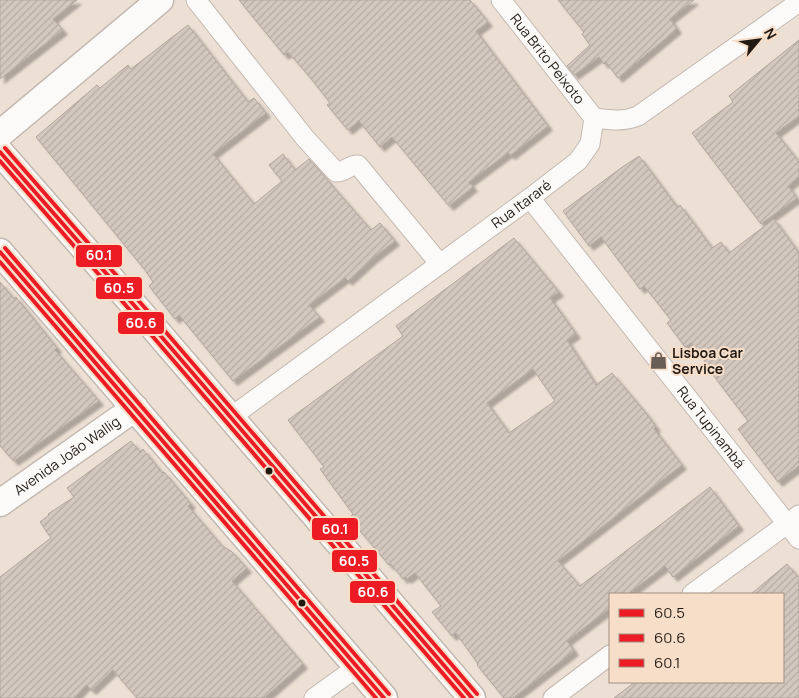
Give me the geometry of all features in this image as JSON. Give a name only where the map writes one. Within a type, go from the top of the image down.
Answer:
[{"type":"main road","points":[[0,134],[160,0]]},
{"type":"main road","points":[[0,152],[472,698]]},
{"type":"main road","points":[[0,252],[384,698]]},
{"type":"main road","name":"Avenida João Wallig","points":[[0,504],[135,408]]},
{"type":"street","points":[[196,0],[305,138],[336,172],[340,172],[355,164],[358,165],[440,264]]},
{"type":"street","name":"Rua Brito Peixoto","points":[[501,0],[594,118]]},
{"type":"street","points":[[594,118],[613,121],[628,120],[638,116],[799,2]]},
{"type":"street","name":"Rua Itararé","points":[[231,417],[578,161],[590,144],[594,118]]},
{"type":"street","name":"Rua Tupinambá","points":[[530,198],[793,519],[799,539]]},
{"type":"street","points":[[693,593],[793,519]]},
{"type":"street","points":[[553,698],[609,656]]},
{"type":"street","points":[[314,698],[357,667]]},
{"type":"building","points":[[0,0],[77,0],[53,19],[63,30],[0,79]]},
{"type":"building","points":[[239,0],[470,0],[488,22],[476,31],[548,126],[511,155],[508,153],[469,182],[473,187],[449,206],[392,137],[380,147],[359,121],[348,130],[327,105],[330,103],[309,76],[288,52],[284,55]]},
{"type":"building","points":[[558,0],[694,0],[670,19],[677,29],[618,78],[606,62],[604,64],[599,57],[574,75],[567,66],[590,45],[582,34],[584,32]]},
{"type":"building","points":[[188,25],[248,102],[254,98],[266,113],[213,154],[254,204],[282,181],[269,165],[283,154],[295,170],[309,159],[371,230],[380,223],[395,241],[348,281],[345,278],[309,305],[320,317],[233,381],[179,315],[175,319],[149,286],[153,282],[145,270],[36,137],[97,85],[100,88],[128,65],[131,69]]},
{"type":"building","points":[[799,40],[799,116],[776,133],[799,162],[799,177],[788,186],[797,198],[761,224],[692,133],[733,102],[729,96]]},
{"type":"building","points":[[639,156],[677,207],[680,205],[712,248],[721,242],[729,253],[774,219],[799,253],[799,466],[778,482],[738,429],[748,421],[691,343],[685,347],[667,323],[671,320],[644,286],[640,289],[601,237],[589,246],[563,211]]},
{"type":"building","points":[[514,238],[559,292],[550,298],[576,334],[567,340],[596,385],[612,373],[645,412],[656,427],[654,429],[682,465],[558,561],[580,586],[710,487],[739,526],[673,577],[665,566],[629,593],[609,593],[609,609],[567,641],[574,651],[513,698],[504,698],[477,665],[456,633],[452,636],[432,612],[441,606],[415,573],[407,579],[405,577],[403,579],[349,518],[353,514],[320,469],[324,467],[288,420],[403,336],[396,326]],"holes":[[[533,369],[555,401],[509,433],[487,403]]]},
{"type":"building","points":[[0,282],[14,299],[16,297],[57,348],[55,350],[99,401],[14,461],[0,446]]},
{"type":"building","points":[[131,441],[140,452],[143,449],[162,473],[164,472],[191,504],[188,506],[222,546],[231,551],[247,568],[232,581],[303,664],[264,698],[137,698],[113,670],[92,690],[86,685],[74,698],[0,698],[0,577],[51,538],[40,522],[48,514],[74,497],[67,488]]},
{"type":"building","points":[[787,564],[799,578],[799,698],[614,698],[634,683],[784,683],[784,593],[752,593]]},
{"type":"transit line","name":"60.1","points":[[5,148],[477,694]]},
{"type":"transit line","name":"60.5","points":[[0,152],[472,698]]},
{"type":"transit line","name":"60.6","points":[[0,161],[464,698]]},
{"type":"transit line","name":"60.1","points":[[5,248],[389,694]]},
{"type":"transit line","name":"60.5","points":[[0,252],[384,698]]},
{"type":"transit line","name":"60.6","points":[[0,262],[376,698]]},
{"type":"place","name":"Lisboa Car Service","points":[[658,361]]}]
